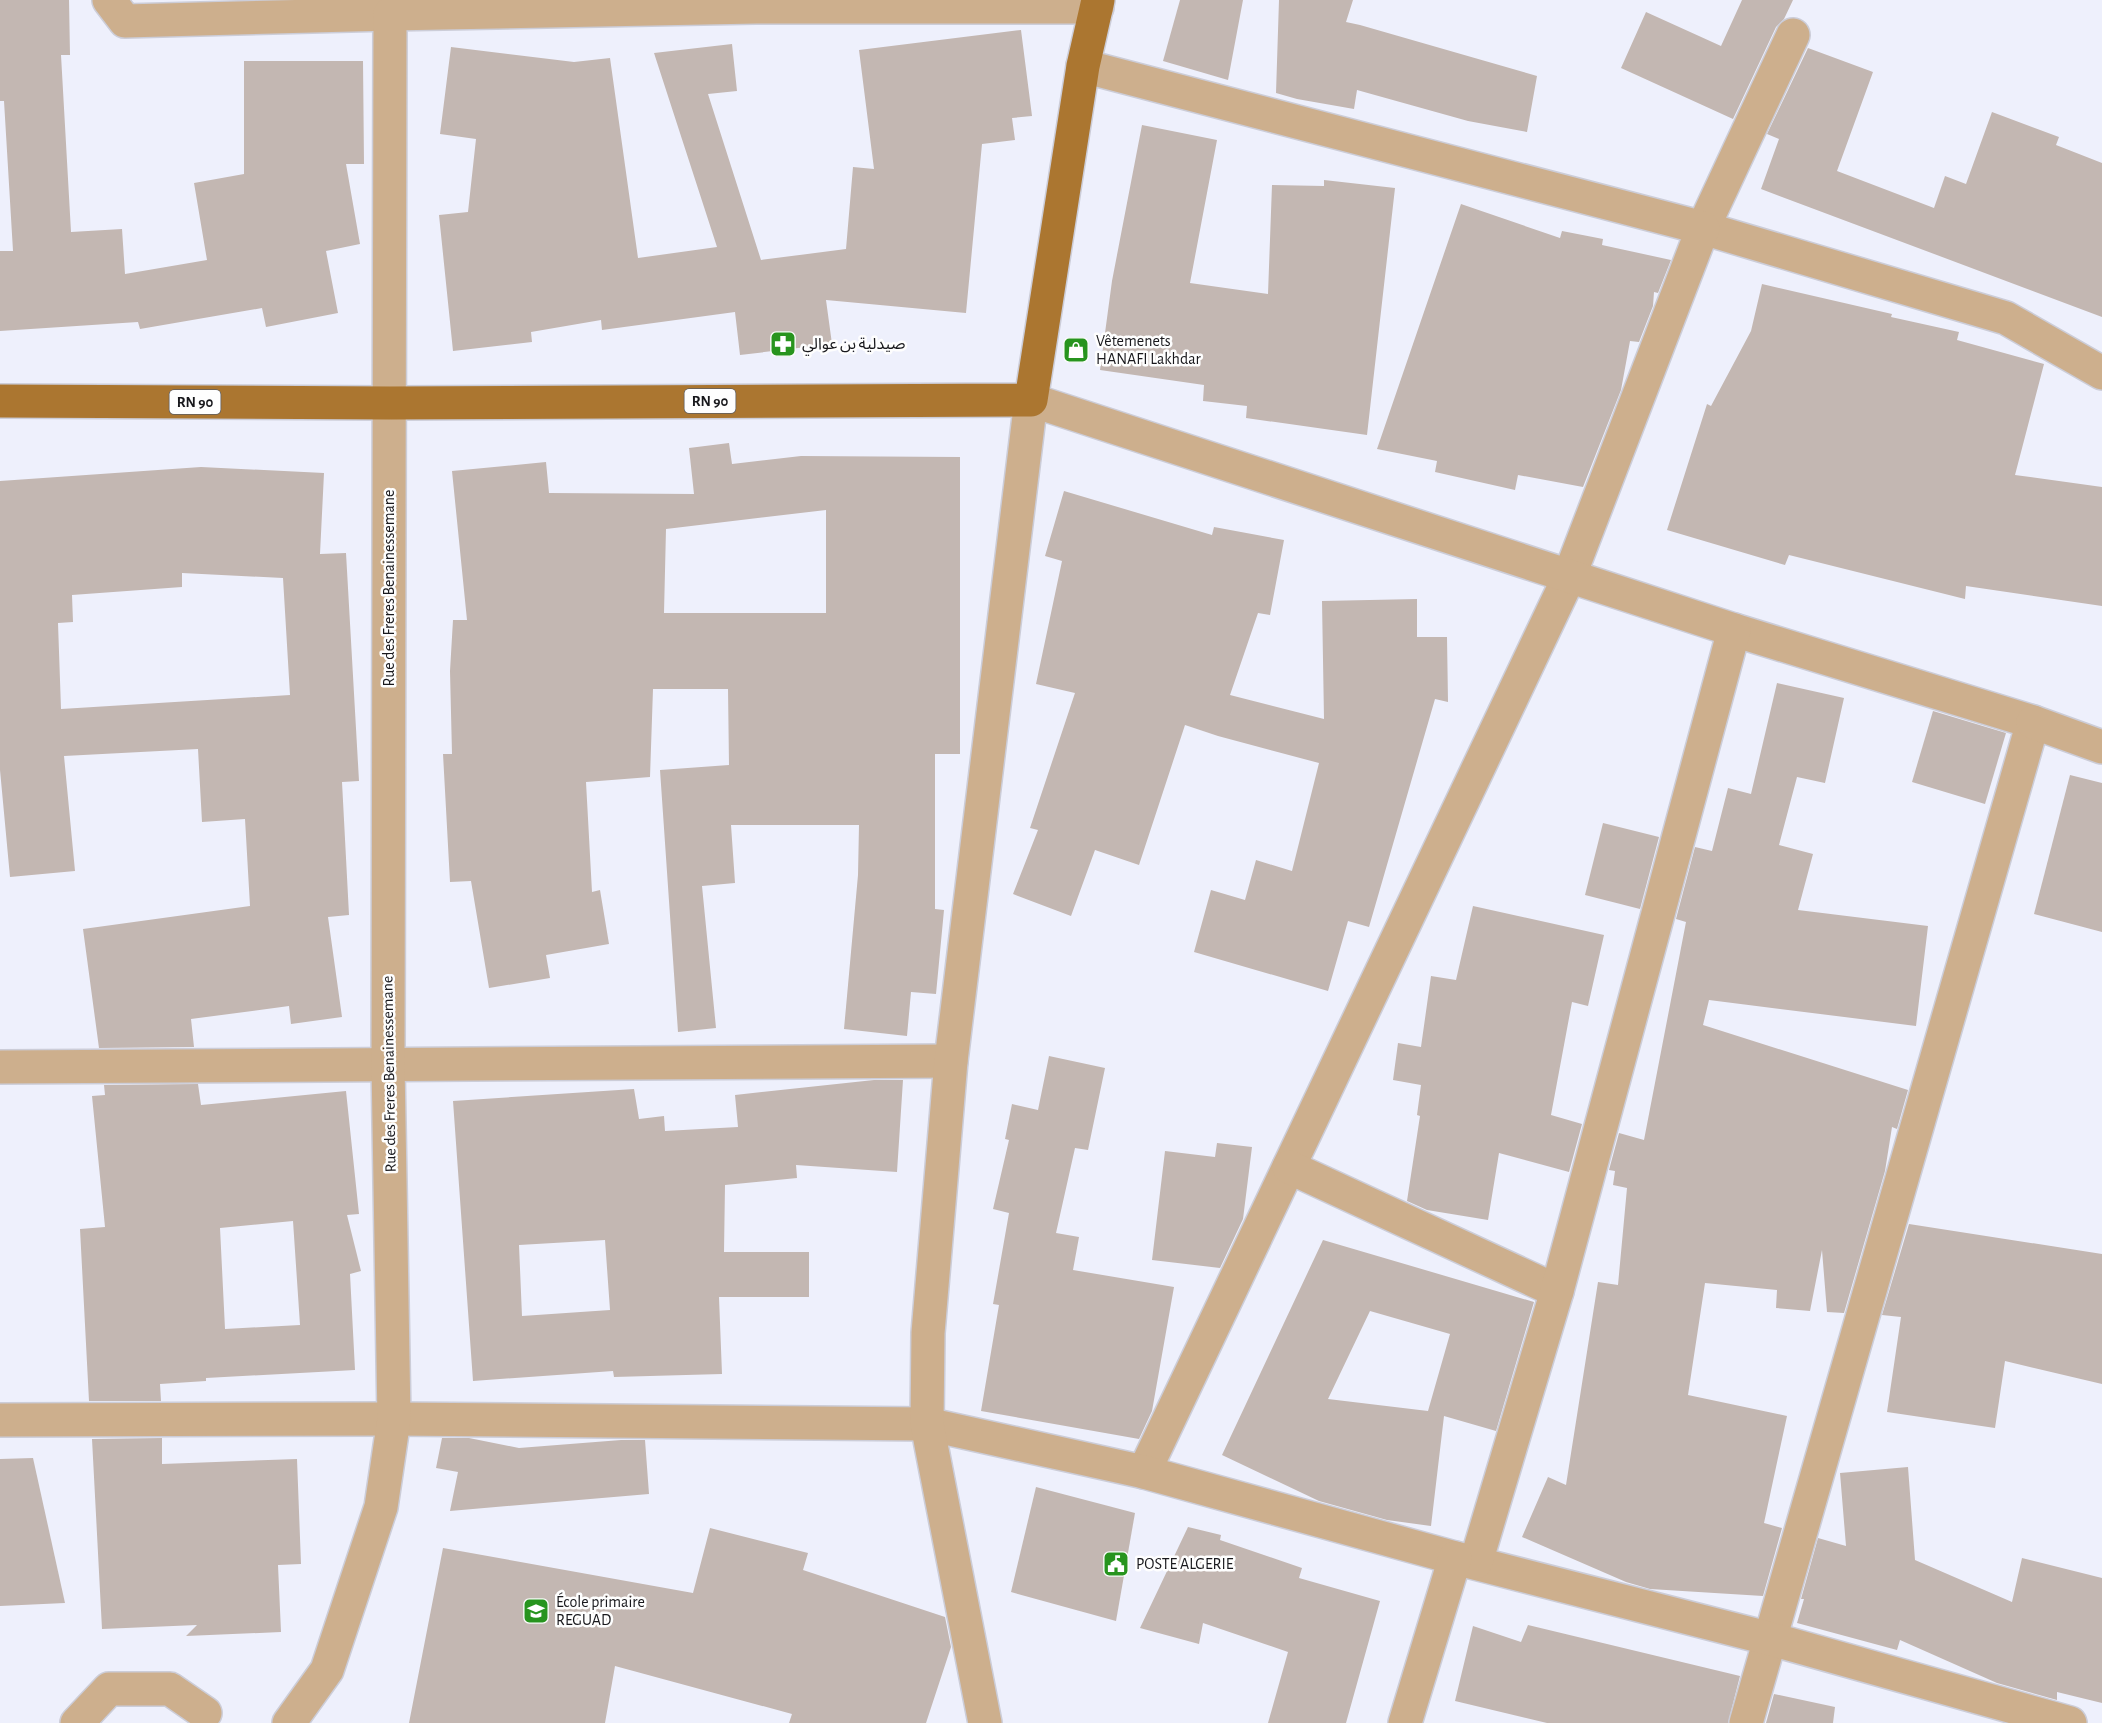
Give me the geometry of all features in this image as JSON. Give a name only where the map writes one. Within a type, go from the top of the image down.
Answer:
[{"type":"main road","points":[[1031,400],[1083,66],[1097,3]]},
{"type":"main road","name":"RN 90","points":[[0,401],[389,403],[1031,400]]},
{"type":"street","points":[[109,0],[125,21],[390,14],[510,6],[1097,3]]},
{"type":"street","name":"Rue des Freres Benainessemane","points":[[289,1723],[327,1670],[381,1507],[394,1419],[388,1064],[390,14]]},
{"type":"street","points":[[1144,1472],[1569,577],[1703,228],[1793,35]]},
{"type":"street","points":[[1083,66],[1703,228],[2006,318],[2102,373]]},
{"type":"street","points":[[985,1723],[927,1424],[928,1333],[951,1061],[1031,400],[1569,577],[2033,722],[2102,747]]},
{"type":"street","points":[[1405,1723],[1465,1560],[1557,1292],[1734,630]]},
{"type":"street","points":[[1746,1723],[2033,722]]},
{"type":"street","points":[[0,1067],[951,1061]]},
{"type":"street","points":[[1288,1167],[1557,1292]]},
{"type":"street","points":[[0,1420],[394,1419],[927,1424],[1144,1472],[1465,1560],[1771,1639],[2070,1723]]},
{"type":"street","points":[[77,1723],[109,1689],[170,1689],[205,1713]]},
{"type":"building","points":[[0,0],[69,0],[70,55],[61,55],[71,232],[122,229],[125,274],[207,260],[194,183],[244,174],[244,61],[363,61],[364,164],[346,164],[360,244],[326,251],[338,313],[266,327],[262,308],[140,329],[138,322],[0,331],[0,251],[13,251],[4,101],[0,101]]},
{"type":"building","points":[[1180,0],[1243,0],[1228,80],[1163,61]]},
{"type":"building","points":[[1279,0],[1353,0],[1346,22],[1537,76],[1527,132],[1468,121],[1357,90],[1354,109],[1276,93]]},
{"type":"building","points":[[1742,0],[1793,0],[1784,19],[1776,27],[1733,119],[1621,68],[1646,12],[1721,46]]},
{"type":"building","points":[[1021,30],[1032,116],[1012,118],[1015,140],[982,144],[966,313],[826,300],[832,344],[740,355],[735,312],[602,330],[601,320],[531,332],[532,342],[453,351],[439,215],[468,212],[476,139],[440,134],[451,47],[574,62],[610,58],[638,258],[717,247],[654,53],[732,44],[737,91],[708,94],[761,260],[846,249],[853,167],[874,169],[859,50]]},
{"type":"building","points":[[1808,48],[1873,72],[1837,171],[1934,208],[1945,176],[1966,184],[1992,112],[2059,137],[2056,145],[2102,163],[2102,317],[1761,189],[1779,139],[1767,134]]},
{"type":"building","points":[[1142,125],[1217,140],[1190,283],[1268,294],[1272,185],[1324,186],[1324,180],[1395,188],[1367,435],[1246,418],[1247,406],[1203,401],[1204,385],[1100,370],[1112,281]]},
{"type":"building","points":[[1461,204],[1560,238],[1562,231],[1603,239],[1602,245],[1671,260],[1658,293],[1654,292],[1653,306],[1639,342],[1630,341],[1621,390],[1583,487],[1518,475],[1515,490],[1435,472],[1437,461],[1377,449]]},
{"type":"building","points":[[1762,284],[1959,332],[1957,340],[2044,364],[2015,475],[2102,487],[2102,606],[1966,586],[1965,599],[1789,555],[1785,565],[1667,530],[1707,404],[1711,406],[1751,331]]},
{"type":"building","points":[[729,443],[732,464],[801,456],[960,457],[960,754],[935,754],[935,909],[944,910],[936,994],[911,992],[907,1036],[844,1029],[858,875],[859,825],[731,825],[735,883],[702,886],[716,1028],[678,1032],[660,770],[729,765],[728,689],[653,689],[650,777],[586,782],[592,892],[600,890],[609,944],[546,955],[550,978],[489,988],[471,881],[450,882],[443,754],[452,754],[450,671],[453,620],[467,620],[452,471],[546,462],[549,493],[694,494],[689,448]],"holes":[[[826,510],[826,613],[664,613],[666,529]]]},
{"type":"building","points":[[201,467],[324,473],[320,554],[346,553],[359,781],[342,782],[349,915],[328,917],[342,1017],[291,1024],[289,1006],[191,1019],[194,1047],[99,1048],[83,929],[250,906],[245,819],[202,822],[198,749],[64,756],[75,871],[10,877],[0,770],[0,481]],"holes":[[[182,573],[283,578],[290,695],[61,709],[58,623],[73,622],[72,595],[182,587]]]},
{"type":"building","points":[[1064,491],[1212,535],[1214,527],[1284,540],[1270,615],[1258,613],[1230,695],[1324,719],[1322,601],[1417,599],[1417,637],[1447,637],[1448,702],[1435,699],[1369,927],[1348,921],[1328,991],[1194,952],[1211,890],[1245,900],[1256,860],[1292,871],[1319,763],[1185,725],[1139,865],[1095,850],[1071,916],[1013,894],[1038,830],[1030,828],[1075,693],[1036,684],[1062,561],[1045,556]]},
{"type":"building","points":[[1777,683],[1844,698],[1825,783],[1797,777],[1779,845],[1813,854],[1798,910],[1928,926],[1916,1026],[1709,1000],[1703,1025],[1908,1090],[1897,1129],[1892,1127],[1885,1171],[1844,1313],[1827,1312],[1822,1250],[1810,1311],[1776,1308],[1777,1290],[1705,1283],[1688,1395],[1787,1416],[1764,1523],[1782,1528],[1763,1596],[1650,1589],[1626,1582],[1522,1537],[1548,1477],[1566,1485],[1598,1282],[1618,1285],[1627,1188],[1613,1185],[1615,1171],[1609,1170],[1619,1133],[1644,1140],[1686,922],[1676,919],[1695,847],[1712,851],[1728,788],[1751,794]]},
{"type":"building","points":[[1933,711],[2006,733],[1985,804],[1912,782]]},
{"type":"building","points":[[2070,775],[2102,783],[2102,932],[2034,914]]},
{"type":"building","points":[[1603,823],[1659,837],[1640,909],[1585,895]]},
{"type":"building","points":[[1473,906],[1604,935],[1588,1006],[1572,1002],[1551,1115],[1582,1124],[1569,1172],[1499,1153],[1488,1220],[1427,1210],[1407,1201],[1420,1116],[1417,1115],[1421,1085],[1393,1080],[1398,1043],[1421,1047],[1431,976],[1456,980]]},
{"type":"building","points":[[1049,1056],[1105,1068],[1088,1150],[1075,1148],[1056,1233],[1079,1237],[1073,1270],[1174,1287],[1152,1411],[1139,1439],[981,1411],[999,1305],[993,1304],[1009,1213],[993,1209],[1009,1140],[1005,1139],[1012,1104],[1038,1110]]},
{"type":"building","points":[[874,1080],[903,1080],[897,1172],[796,1165],[797,1178],[725,1185],[724,1252],[809,1252],[809,1297],[719,1297],[722,1374],[614,1377],[613,1371],[473,1381],[453,1101],[634,1089],[639,1119],[664,1116],[665,1131],[738,1127],[735,1095]],"holes":[[[605,1240],[610,1310],[522,1316],[519,1245]]]},
{"type":"building","points":[[198,1084],[201,1105],[346,1091],[359,1214],[347,1215],[361,1271],[350,1274],[355,1370],[206,1378],[206,1381],[160,1384],[161,1401],[89,1401],[80,1229],[105,1227],[92,1096],[105,1095],[104,1085]],"holes":[[[293,1221],[300,1325],[225,1329],[220,1228]]]},
{"type":"building","points":[[1217,1143],[1252,1147],[1243,1219],[1220,1268],[1152,1260],[1165,1151],[1215,1157]]},
{"type":"building","points":[[1909,1224],[2102,1254],[2102,1384],[2005,1361],[1995,1428],[1887,1412],[1901,1317],[1882,1315]]},
{"type":"building","points":[[1323,1240],[1534,1302],[1496,1431],[1444,1416],[1431,1526],[1387,1520],[1319,1501],[1222,1455]],"holes":[[[1370,1311],[1450,1334],[1428,1411],[1328,1399]]]},
{"type":"building","points":[[162,1438],[162,1464],[297,1459],[301,1564],[278,1565],[281,1632],[186,1636],[197,1625],[102,1629],[92,1439]]},
{"type":"building","points":[[442,1438],[469,1438],[519,1448],[645,1440],[649,1494],[450,1511],[458,1472],[436,1468]]},
{"type":"building","points":[[33,1458],[65,1603],[0,1606],[0,1459]]},
{"type":"building","points":[[1908,1467],[1915,1560],[2012,1602],[2022,1558],[2102,1578],[2102,1703],[2057,1692],[2057,1700],[1997,1683],[1900,1640],[1897,1650],[1797,1623],[1804,1599],[1801,1599],[1818,1538],[1846,1546],[1840,1473]]},
{"type":"building","points":[[1036,1487],[1135,1513],[1116,1621],[1011,1592]]},
{"type":"building","points":[[1188,1527],[1221,1535],[1220,1540],[1302,1568],[1299,1578],[1380,1601],[1346,1723],[1268,1723],[1288,1652],[1203,1623],[1199,1644],[1140,1628]]},
{"type":"building","points":[[710,1528],[808,1553],[803,1570],[945,1617],[951,1647],[926,1723],[789,1723],[792,1714],[615,1666],[605,1723],[409,1723],[443,1548],[693,1593]]},
{"type":"building","points":[[1528,1625],[1740,1676],[1728,1723],[1547,1723],[1455,1701],[1473,1626],[1521,1642]]},
{"type":"building","points":[[1774,1694],[1835,1707],[1833,1723],[1766,1723]]},
{"type":"place","name":"صيدلية بن عوالي","points":[[783,344]]},
{"type":"place","name":"Vêtemenets HANAFI Lakhdar","points":[[1076,350]]},
{"type":"place","name":"POSTE ALGERIE","points":[[1116,1564]]},
{"type":"place","name":"École primaire REGUAD","points":[[536,1611]]}]
